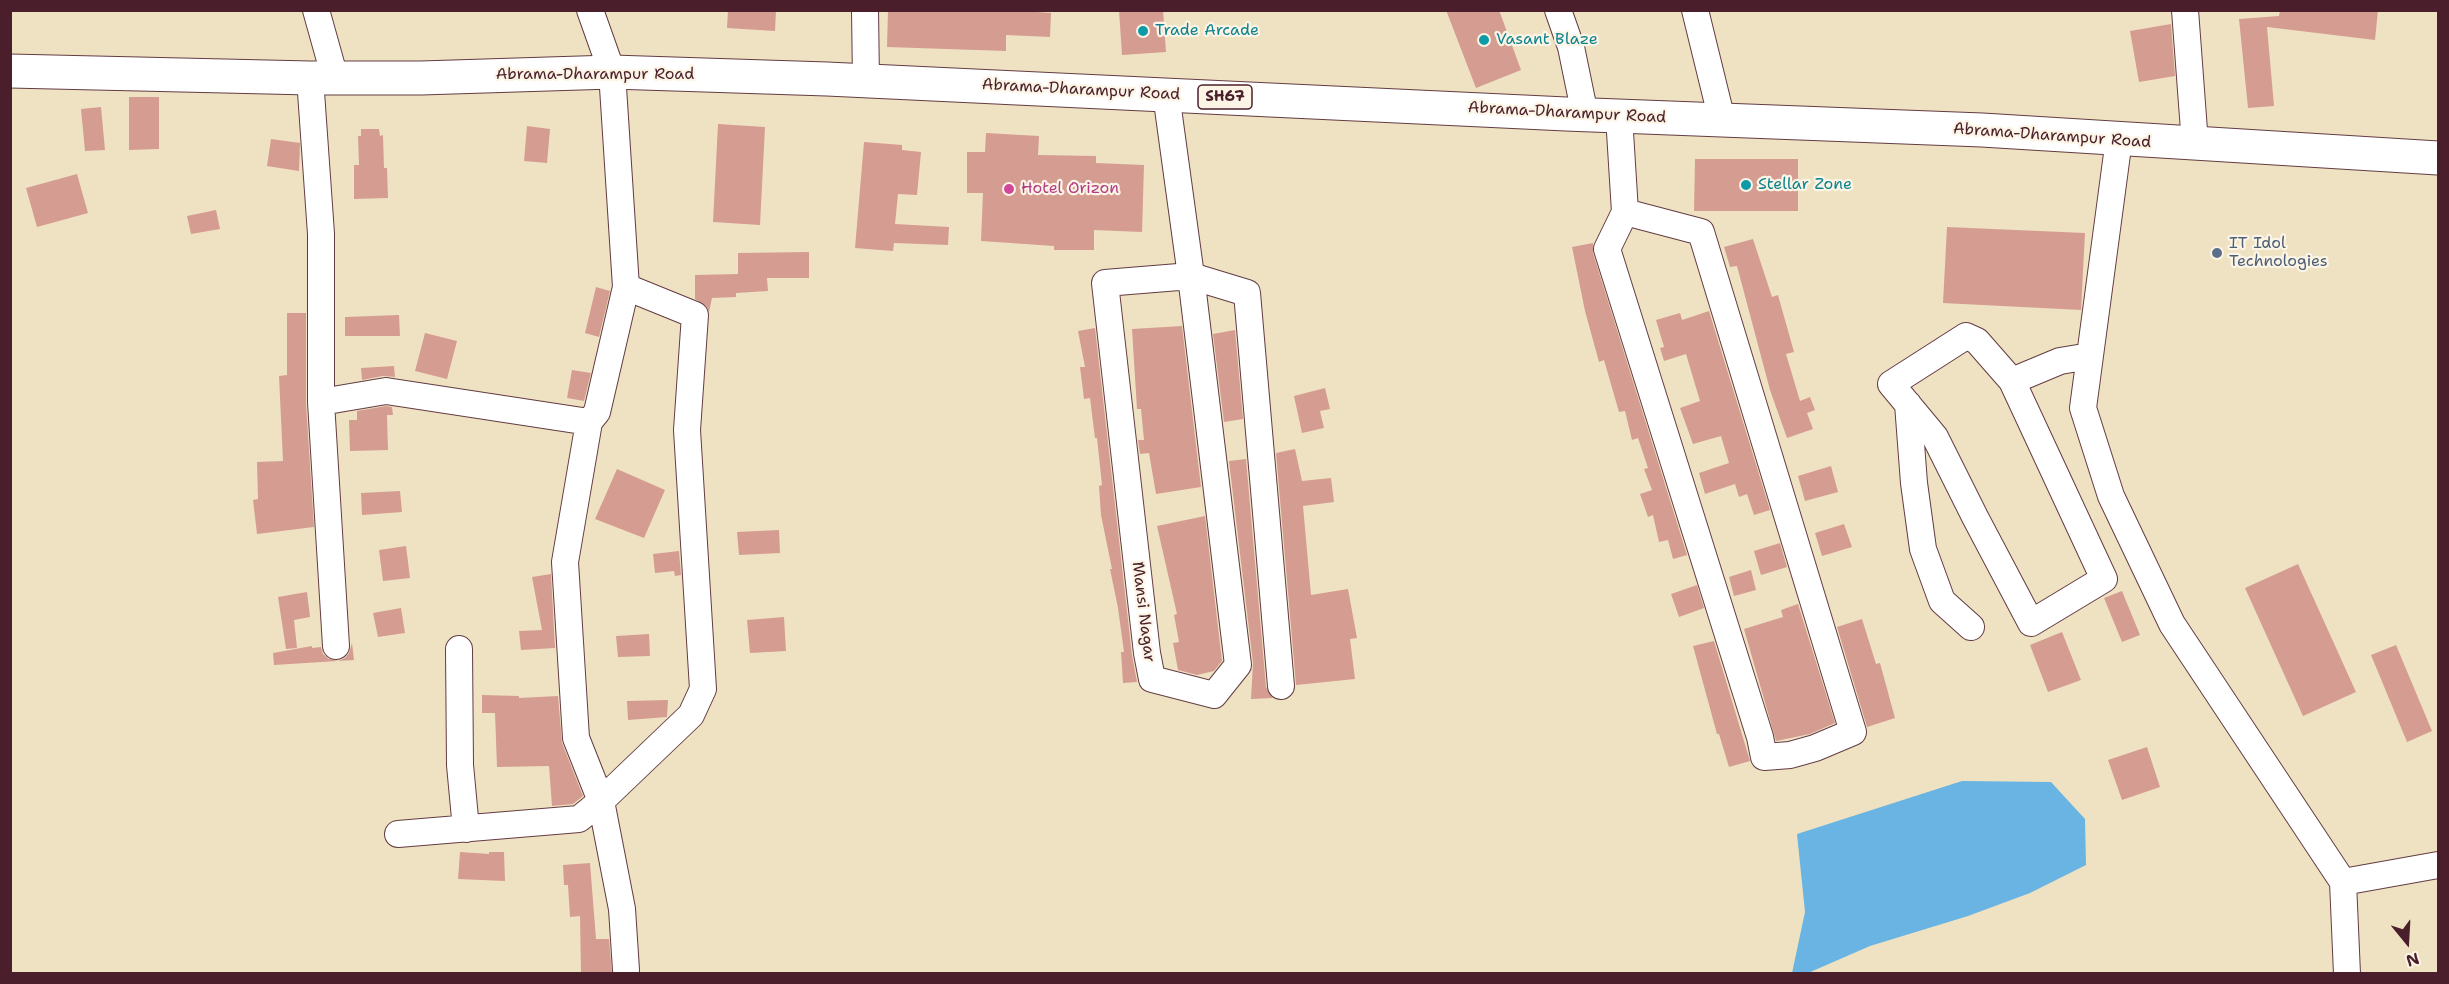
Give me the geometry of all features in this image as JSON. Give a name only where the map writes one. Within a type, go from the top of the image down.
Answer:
[{"type":"main road","name":"Abrama-Dharampur Road","points":[[10,71],[322,78],[612,72],[866,81],[1585,115],[1970,130],[2439,158]]},
{"type":"street","points":[[316,10],[322,78],[321,402],[336,646]]},
{"type":"street","points":[[590,10],[612,72],[626,287],[597,412],[589,422],[565,562],[576,738],[601,801],[622,909],[626,970]]},
{"type":"street","points":[[865,10],[866,81]]},
{"type":"street","points":[[1558,10],[1571,46],[1585,115]]},
{"type":"street","points":[[1695,10],[1722,120]]},
{"type":"street","points":[[2185,10],[2195,144]]},
{"type":"street","name":"Mansi Nagar","points":[[1166,94],[1191,276],[1238,665],[1214,695],[1152,679],[1147,653],[1105,283],[1191,276],[1247,293],[1281,686]]},
{"type":"street","points":[[1619,116],[1625,212],[1607,249],[1760,737],[1764,758],[1790,755],[1815,748],[1853,732],[1701,232],[1625,212]]},
{"type":"street","points":[[2119,139],[2083,408],[2111,496],[2172,624],[2343,882],[2347,974]]},
{"type":"street","points":[[398,834],[579,819],[691,715],[703,689],[687,430],[695,315],[626,287]]},
{"type":"street","points":[[1966,336],[1977,341],[2012,381],[2104,579],[2031,623],[1935,437],[1891,384],[1966,336]]},
{"type":"street","points":[[2012,381],[2060,362],[2090,357]]},
{"type":"street","points":[[321,402],[386,391],[589,422]]},
{"type":"street","points":[[1908,404],[1914,483],[1923,549],[1942,601],[1971,627]]},
{"type":"street","points":[[459,649],[460,765],[466,829]]},
{"type":"street","points":[[2343,882],[2439,865]]},
{"type":"water","points":[[1962,781],[2051,782],[2085,819],[2086,865],[2030,893],[1968,916],[1870,946],[1808,973],[1792,973],[1805,912],[1797,834]]},
{"type":"building","points":[[728,10],[776,10],[775,31],[727,28]]},
{"type":"building","points":[[888,10],[1008,10],[1051,13],[1050,37],[1006,35],[1006,51],[887,47]]},
{"type":"building","name":"Trade Arcade","points":[[1119,10],[1163,10],[1166,52],[1122,55]]},
{"type":"building","name":"Vasant Blaze","points":[[1446,10],[1499,10],[1521,70],[1476,88]]},
{"type":"building","points":[[2280,10],[2378,10],[2375,40],[2267,27],[2274,106],[2248,108],[2239,19],[2279,16]]},
{"type":"building","points":[[2171,24],[2175,76],[2139,82],[2130,31]]},
{"type":"building","points":[[129,97],[159,97],[159,149],[129,150]]},
{"type":"building","points":[[101,107],[105,150],[85,151],[81,109]]},
{"type":"building","points":[[718,124],[765,127],[760,225],[713,222]]},
{"type":"building","points":[[527,126],[550,129],[547,163],[524,161]]},
{"type":"building","points":[[361,129],[379,129],[380,136],[383,135],[388,198],[354,199],[354,165],[359,165],[358,136],[361,136]]},
{"type":"building","points":[[986,133],[1039,136],[1038,155],[1096,156],[1096,163],[1144,165],[1142,232],[1094,230],[1094,250],[1054,250],[1054,246],[981,241],[983,193],[967,193],[967,152],[985,152]]},
{"type":"building","points":[[271,139],[300,143],[299,171],[267,166]]},
{"type":"building","points":[[864,142],[902,145],[902,150],[921,152],[917,195],[898,194],[895,224],[949,227],[948,245],[894,243],[893,251],[855,248]]},
{"type":"building","name":"Stellar Zone","points":[[1695,159],[1798,159],[1798,211],[1694,211]]},
{"type":"building","points":[[77,174],[88,213],[37,227],[26,188]]},
{"type":"building","points":[[216,210],[220,229],[191,234],[187,216]]},
{"type":"building","points":[[1947,227],[2085,233],[2081,310],[1943,303]]},
{"type":"building","points":[[1753,239],[1772,297],[1778,295],[1794,352],[1786,354],[1800,401],[1810,397],[1815,410],[1807,413],[1813,429],[1787,438],[1770,390],[1737,266],[1730,267],[1724,247]]},
{"type":"building","points":[[1593,243],[1593,253],[1687,555],[1673,559],[1668,540],[1659,542],[1653,515],[1648,517],[1640,494],[1652,490],[1644,469],[1648,468],[1638,438],[1632,440],[1625,411],[1619,412],[1604,360],[1599,362],[1585,311],[1572,247]]},
{"type":"building","points":[[809,252],[809,278],[767,278],[768,291],[736,293],[736,297],[712,298],[709,312],[707,307],[695,299],[695,275],[738,274],[738,253]]},
{"type":"building","points":[[596,287],[610,291],[599,337],[585,333]]},
{"type":"building","points":[[1709,311],[1770,510],[1754,515],[1747,494],[1739,497],[1735,484],[1705,494],[1699,473],[1729,463],[1721,436],[1693,444],[1680,408],[1700,401],[1686,354],[1664,361],[1660,348],[1664,347],[1656,320],[1680,313],[1682,320]]},
{"type":"building","points":[[287,313],[306,313],[306,403],[314,527],[257,534],[253,500],[258,499],[257,462],[283,461],[279,376],[287,375]]},
{"type":"building","points":[[399,315],[400,336],[345,336],[345,317]]},
{"type":"building","points":[[1182,326],[1201,487],[1156,494],[1149,453],[1140,454],[1138,440],[1144,440],[1141,409],[1137,409],[1132,329]]},
{"type":"building","points":[[1095,328],[1137,682],[1123,683],[1121,652],[1124,652],[1110,569],[1112,569],[1101,515],[1099,486],[1102,485],[1097,438],[1095,438],[1090,398],[1084,399],[1080,367],[1085,367],[1078,331]]},
{"type":"building","points":[[1235,330],[1243,419],[1224,422],[1213,334]]},
{"type":"building","points":[[425,333],[457,341],[447,379],[415,371]]},
{"type":"building","points":[[394,366],[395,377],[383,376],[362,380],[361,368]]},
{"type":"building","points":[[572,370],[591,373],[584,401],[567,398]]},
{"type":"building","points":[[1325,388],[1330,409],[1320,411],[1324,428],[1302,433],[1294,396]]},
{"type":"building","points":[[392,407],[393,415],[387,415],[388,450],[350,451],[349,420],[357,420],[357,411]]},
{"type":"building","points":[[1295,449],[1302,481],[1331,478],[1334,502],[1303,506],[1311,595],[1348,589],[1357,638],[1350,639],[1355,679],[1296,685],[1276,453]]},
{"type":"building","points":[[1246,459],[1266,687],[1273,698],[1251,699],[1253,663],[1229,461]]},
{"type":"building","points":[[1831,466],[1838,492],[1805,501],[1798,476]]},
{"type":"building","points":[[617,469],[665,490],[644,538],[595,519]]},
{"type":"building","points":[[400,491],[402,512],[362,515],[361,493]]},
{"type":"building","points":[[1205,516],[1222,661],[1214,671],[1197,675],[1178,670],[1173,643],[1179,642],[1174,615],[1177,614],[1157,526]]},
{"type":"building","points":[[1844,524],[1852,547],[1822,556],[1815,533]]},
{"type":"building","points":[[779,530],[780,553],[739,555],[737,532]]},
{"type":"building","points":[[1780,543],[1787,567],[1761,575],[1754,551]]},
{"type":"building","points":[[406,546],[410,578],[383,581],[379,550]]},
{"type":"building","points":[[679,551],[681,575],[675,576],[674,571],[655,573],[653,554]]},
{"type":"building","points":[[2298,564],[2356,692],[2303,716],[2245,588]]},
{"type":"building","points":[[1751,570],[1756,590],[1734,596],[1729,577]]},
{"type":"building","points":[[551,574],[555,648],[521,650],[519,631],[542,630],[532,577]]},
{"type":"building","points":[[1697,585],[1704,608],[1679,617],[1671,594]]},
{"type":"building","points":[[2122,591],[2140,635],[2122,642],[2104,598]]},
{"type":"building","points":[[307,592],[310,617],[294,620],[297,648],[286,649],[278,597]]},
{"type":"building","points":[[1798,604],[1835,723],[1810,734],[1776,741],[1744,629],[1783,617],[1781,610]]},
{"type":"building","points":[[401,608],[405,633],[378,637],[373,613]]},
{"type":"building","points":[[784,617],[786,651],[750,653],[747,620]]},
{"type":"building","points":[[1862,619],[1876,664],[1880,663],[1895,718],[1867,727],[1837,627]]},
{"type":"building","points":[[2062,632],[2081,680],[2048,692],[2030,645]]},
{"type":"building","points":[[649,634],[650,656],[618,657],[616,636]]},
{"type":"building","points":[[1714,641],[1750,761],[1729,767],[1719,734],[1717,734],[1693,646]]},
{"type":"building","points":[[352,643],[354,660],[338,661],[349,653]]},
{"type":"building","points":[[2396,645],[2432,731],[2407,742],[2371,655]]},
{"type":"building","points":[[312,646],[312,648],[321,647],[323,654],[329,659],[338,661],[274,665],[273,653]]},
{"type":"building","points":[[482,695],[519,696],[519,698],[558,696],[562,743],[583,796],[573,804],[552,806],[549,766],[497,767],[495,713],[482,713]]},
{"type":"building","points":[[668,700],[667,717],[628,720],[627,701]]},
{"type":"building","points":[[2147,747],[2160,787],[2122,800],[2108,760]]},
{"type":"building","points":[[460,852],[489,854],[489,852],[504,852],[505,881],[458,879]]},
{"type":"building","points":[[590,863],[596,939],[609,939],[612,974],[581,974],[580,916],[570,917],[568,885],[564,885],[563,865]]},
{"type":"place","name":"Trade Arcade","points":[[1143,31]]},
{"type":"place","name":"Vasant Blaze","points":[[1484,40]]},
{"type":"place","name":"Stellar Zone","points":[[1746,185]]},
{"type":"place","name":"Hotel Orizon","points":[[1009,189]]},
{"type":"place","name":"IT Idol Technologies","points":[[2217,253]]}]
